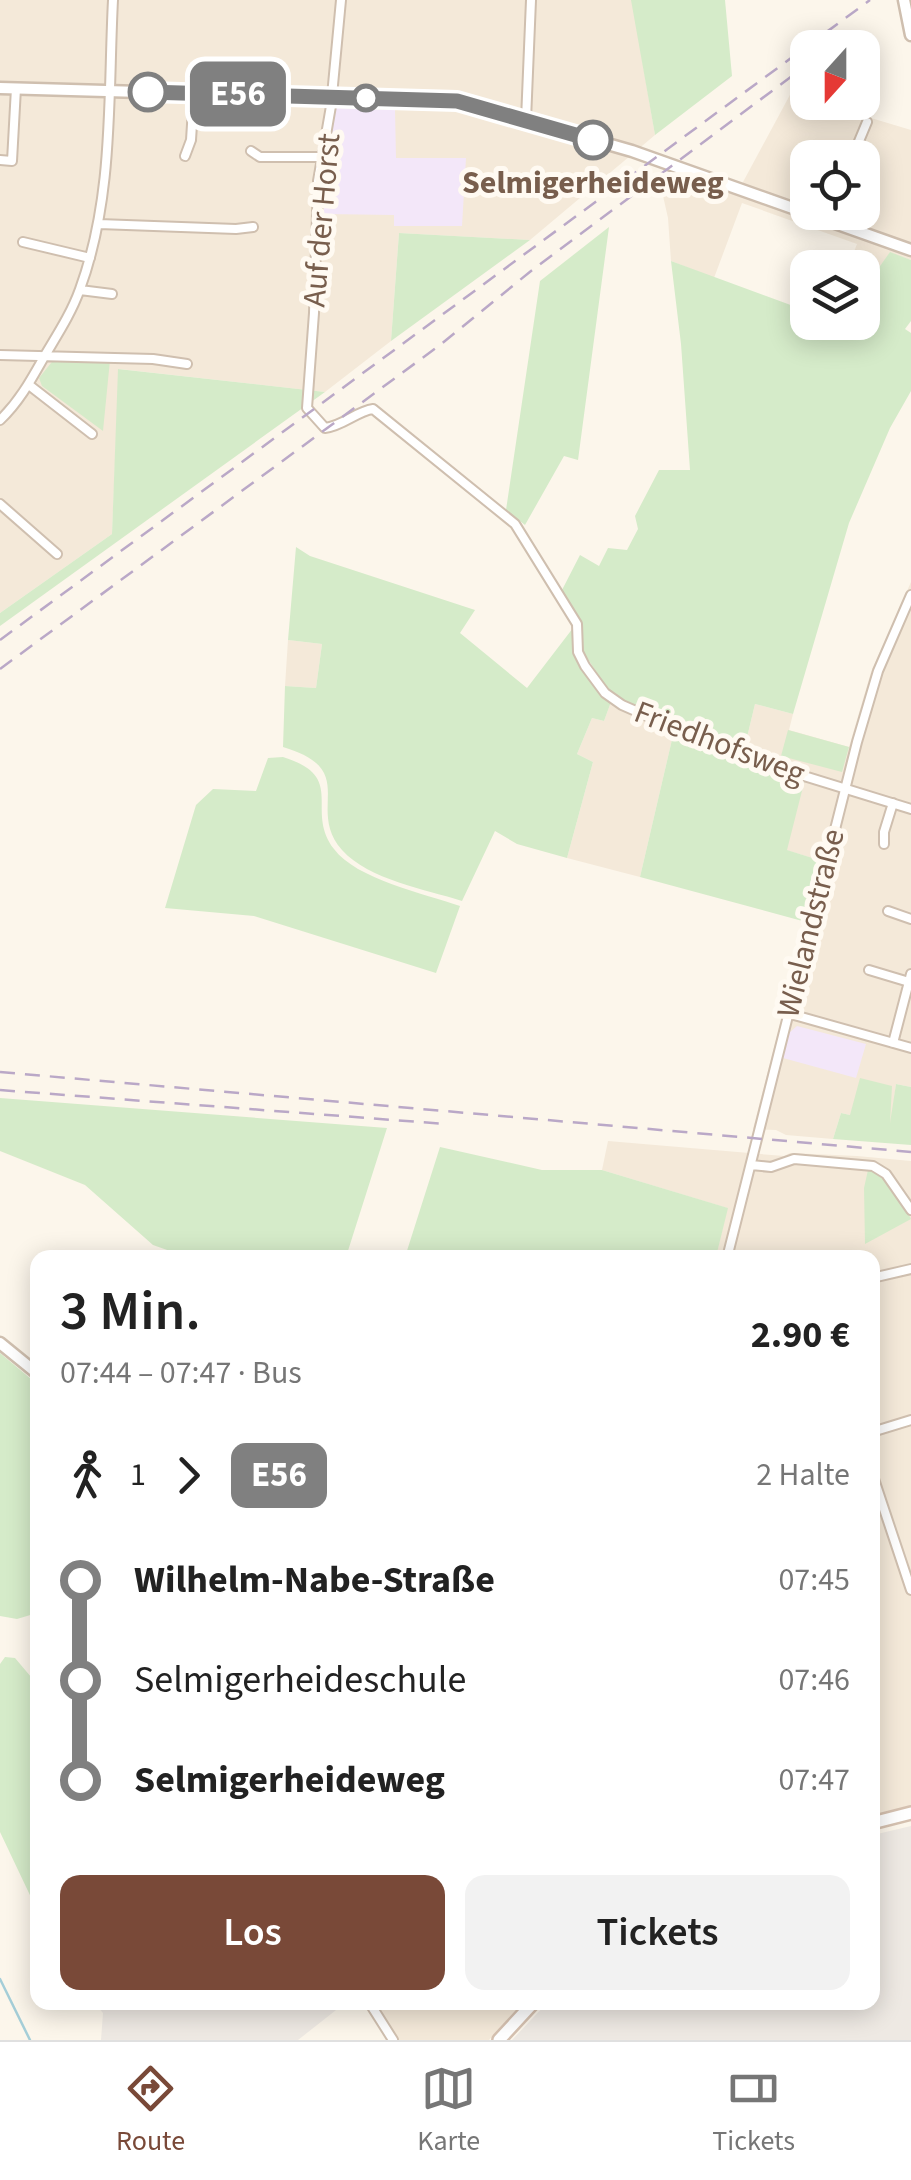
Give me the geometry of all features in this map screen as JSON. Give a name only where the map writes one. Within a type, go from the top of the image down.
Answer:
[{"type":"main road","points":[[880,1821],[911,1812]]},
{"type":"main road","points":[[498,2040],[526,2010]]},
{"type":"street","points":[[0,420],[29,386],[80,290],[90,258],[98,224],[114,0]]},
{"type":"street","points":[[328,0],[341,1]]},
{"type":"street","points":[[526,120],[531,0]]},
{"type":"street","points":[[904,0],[911,35]]},
{"type":"street","name":"Auf der Horst","points":[[307,380],[322,157],[341,1]]},
{"type":"street","points":[[0,88],[457,101],[632,151],[790,204]]},
{"type":"street","points":[[0,160],[12,161],[16,88]]},
{"type":"street","points":[[185,156],[191,140],[194,93]]},
{"type":"street","points":[[860,140],[867,122]]},
{"type":"street","points":[[251,151],[260,156],[322,157]]},
{"type":"street","points":[[98,224],[253,227]]},
{"type":"street","points":[[862,230],[911,250]]},
{"type":"street","points":[[23,242],[90,258]]},
{"type":"street","points":[[80,290],[112,294]]},
{"type":"street","points":[[0,354],[153,359],[187,364]]},
{"type":"street","name":"Friedhofsweg","points":[[307,380],[307,408],[324,428],[373,409],[516,524],[577,624],[578,652],[605,693],[622,705],[736,754],[845,787]]},
{"type":"street","points":[[29,386],[92,434]]},
{"type":"street","points":[[0,504],[56,554]]},
{"type":"street","name":"Wielandstraße","points":[[729,1250],[845,787],[878,672],[911,594]]},
{"type":"street","points":[[845,787],[911,809]]},
{"type":"street","points":[[884,844],[893,803]]},
{"type":"street","points":[[888,911],[911,918]]},
{"type":"street","points":[[869,970],[910,978],[893,1043]]},
{"type":"street","points":[[787,1013],[911,1048]]},
{"type":"street","points":[[751,1164],[771,1167],[794,1160],[874,1166],[886,1174],[911,1210]]},
{"type":"street","points":[[880,1276],[911,1270]]},
{"type":"street","points":[[0,1344],[30,1368]]},
{"type":"street","points":[[880,1430],[911,1420]]},
{"type":"street","points":[[880,1498],[911,1590]]},
{"type":"street","points":[[374,2010],[393,2040]]},
{"type":"shaded area","points":[[0,0],[632,0],[655,135],[530,240],[399,233],[391,341],[325,392],[119,369],[112,534],[0,613]]},
{"type":"shaded area","points":[[790,95],[790,120],[878,120],[911,130],[911,260],[890,253],[880,267],[880,250],[855,250],[857,244],[818,230],[880,230],[880,140],[790,140],[790,220],[742,203],[714,278],[671,261],[661,187],[672,174],[736,195]]},
{"type":"shaded area","points":[[336,108],[395,110],[396,158],[466,158],[462,226],[394,226],[394,215],[324,214],[323,180]]},
{"type":"shaded area","points":[[911,582],[911,1087],[896,1084],[891,1124],[841,1113],[833,1139],[753,1129],[822,861],[786,850],[743,754],[755,704],[793,714],[789,730],[849,747],[871,672]]},
{"type":"shaded area","points":[[288,640],[322,644],[316,688],[285,686]]},
{"type":"shaded area","points":[[611,702],[674,731],[640,877],[567,858],[593,762],[577,754],[592,718],[604,721]]},
{"type":"shaded area","points":[[797,1026],[866,1044],[856,1078],[783,1058],[789,1033]]},
{"type":"shaded area","points":[[608,1141],[784,1156],[790,1153],[911,1161],[911,1809],[880,1818],[880,1250],[718,1250],[727,1208],[602,1170]]},
{"type":"shaded area","points":[[911,1826],[911,2040],[512,2040],[540,2010],[880,2010],[880,1833]]},
{"type":"shaded area","points":[[101,2010],[336,2010],[298,2040],[101,2040]]},
{"type":"shaded area","points":[[378,2010],[516,2010],[489,2040],[397,2040]]},
{"type":"green space","points":[[631,0],[725,0],[732,76],[655,135]]},
{"type":"green space","points":[[609,227],[578,460],[564,456],[525,525],[506,510],[540,281]]},
{"type":"green space","points":[[399,233],[530,240],[391,341]]},
{"type":"green space","points":[[890,252],[911,260],[911,321],[905,329],[911,333],[911,391],[890,428],[849,523],[793,714],[755,704],[743,754],[612,696],[580,647],[581,626],[562,590],[580,555],[599,566],[608,548],[627,550],[638,529],[635,516],[659,470],[690,470],[671,261],[790,305],[790,340],[880,340],[880,266]]},
{"type":"green space","points":[[55,358],[110,360],[103,431],[42,386],[39,378]]},
{"type":"green space","points":[[118,369],[325,392],[0,626],[0,613],[112,534]]},
{"type":"green space","points":[[296,547],[310,556],[475,610],[460,633],[527,688],[573,628],[577,662],[611,702],[604,721],[592,718],[577,754],[593,762],[567,858],[517,844],[495,831],[462,901],[382,876],[342,850],[328,819],[328,791],[320,767],[306,756],[283,747],[285,686],[316,688],[322,644],[288,640]]},
{"type":"green space","points":[[788,730],[849,747],[842,772],[781,756]]},
{"type":"green space","points":[[674,731],[805,779],[787,850],[822,861],[806,922],[640,877]]},
{"type":"green space","points":[[283,757],[314,774],[320,785],[326,835],[344,860],[374,877],[460,906],[436,973],[254,916],[165,908],[196,805],[213,789],[256,791],[268,758]]},
{"type":"green space","points":[[860,1078],[892,1086],[890,1123],[896,1084],[911,1087],[911,1145],[833,1139],[841,1113],[850,1115]]},
{"type":"green space","points":[[0,1098],[387,1128],[348,1250],[167,1250],[153,1245],[85,1185],[0,1151]]},
{"type":"green space","points":[[440,1147],[542,1170],[602,1170],[728,1208],[718,1250],[407,1250]]},
{"type":"green space","points":[[868,1170],[887,1183],[911,1219],[865,1244],[864,1188]]},
{"type":"green space","points":[[0,1353],[30,1378],[30,1615],[17,1619],[0,1616]]},
{"type":"green space","points":[[5,1657],[15,1658],[30,1676],[30,1895],[0,1832],[0,1664]]},
{"type":"waterway","points":[[0,1979],[30,2040]]},
{"type":"railway","points":[[0,640],[870,0]]},
{"type":"railway","points":[[0,669],[440,345],[531,271],[790,77]]},
{"type":"railway","points":[[0,1072],[911,1152]]},
{"type":"railway","points":[[0,1090],[446,1124]]},
{"type":"bus line","name":"E56","points":[[148,92],[457,101],[593,140]]},
{"type":"place","name":"Selmigerheideweg","points":[[593,140]]}]
